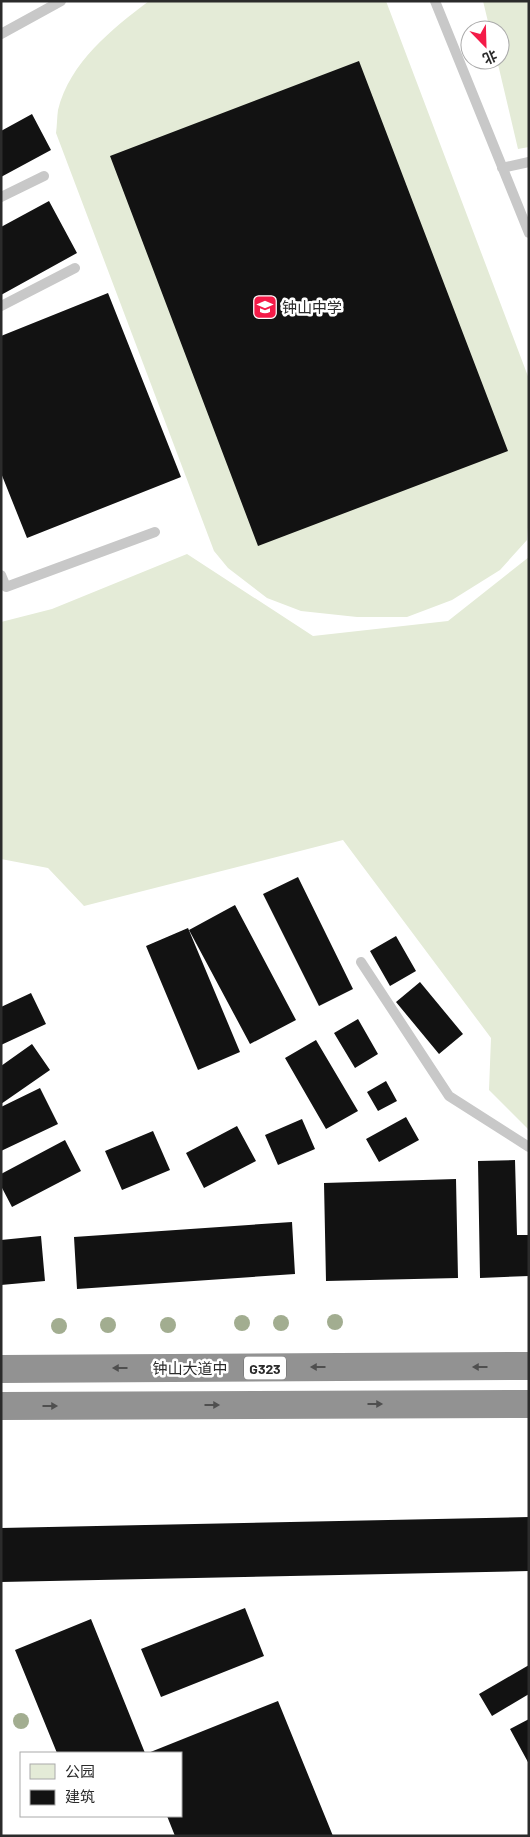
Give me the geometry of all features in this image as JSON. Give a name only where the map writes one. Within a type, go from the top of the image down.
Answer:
[{"type":"highway","name":"钟山大道中","points":[[1,1369],[529,1366]]},
{"type":"highway","points":[[1,1406],[529,1404]]},
{"type":"lane","points":[[1,34],[61,1]]},
{"type":"lane","points":[[435,1],[529,233]]},
{"type":"lane","points":[[502,168],[529,162]]},
{"type":"lane","points":[[1,197],[44,176]]},
{"type":"lane","points":[[1,306],[75,268]]},
{"type":"lane","points":[[1,575],[6,587],[154,532]]},
{"type":"lane","points":[[361,962],[449,1096],[529,1147]]},
{"type":"green space","name":"钟山中学","points":[[149,1],[386,1],[529,379],[529,514],[527,540],[500,570],[452,600],[407,617],[357,617],[301,611],[267,598],[228,568],[214,551],[56,133],[58,110],[64,93],[82,62],[107,35]]},
{"type":"green space","points":[[483,1],[529,1],[529,147],[518,149],[499,70],[510,70],[510,20],[488,20]]},
{"type":"green space","points":[[187,554],[313,636],[448,621],[529,557],[529,1130],[489,1090],[491,1038],[343,840],[84,906],[48,868],[1,859],[1,622],[52,609]]},
{"type":"building","points":[[359,61],[508,451],[258,546],[110,156]]},
{"type":"building","points":[[32,114],[51,150],[1,177],[1,131]]},
{"type":"building","points":[[49,201],[77,253],[1,295],[1,227]]},
{"type":"building","points":[[108,293],[181,477],[27,538],[1,473],[1,336]]},
{"type":"building","points":[[298,877],[353,989],[319,1006],[263,894]]},
{"type":"building","points":[[235,905],[296,1020],[250,1044],[189,930]]},
{"type":"building","points":[[188,928],[240,1052],[198,1070],[146,946]]},
{"type":"building","points":[[396,936],[416,971],[390,986],[370,951]]},
{"type":"building","points":[[420,982],[463,1034],[439,1054],[396,1002]]},
{"type":"building","points":[[31,993],[46,1024],[1,1045],[1,1007]]},
{"type":"building","points":[[358,1019],[378,1054],[355,1068],[334,1033]]},
{"type":"building","points":[[316,1040],[358,1111],[326,1129],[285,1058]]},
{"type":"building","points":[[32,1044],[50,1070],[1,1104],[1,1066]]},
{"type":"building","points":[[386,1081],[397,1101],[378,1111],[367,1092]]},
{"type":"building","points":[[40,1088],[58,1124],[1,1151],[1,1107]]},
{"type":"building","points":[[406,1117],[419,1140],[379,1162],[366,1139]]},
{"type":"building","points":[[302,1119],[315,1149],[278,1165],[265,1135]]},
{"type":"building","points":[[237,1126],[256,1161],[204,1188],[186,1153]]},
{"type":"building","points":[[153,1131],[170,1170],[122,1190],[105,1151]]},
{"type":"building","points":[[65,1140],[81,1171],[12,1207],[1,1186],[1,1174]]},
{"type":"building","points":[[515,1160],[517,1235],[529,1235],[529,1276],[480,1278],[478,1161]]},
{"type":"building","points":[[456,1179],[458,1278],[326,1281],[324,1183]]},
{"type":"building","points":[[292,1222],[295,1274],[77,1289],[74,1237]]},
{"type":"building","points":[[41,1236],[45,1281],[1,1285],[1,1240]]},
{"type":"building","points":[[529,1517],[529,1571],[1,1582],[1,1528]]},
{"type":"building","points":[[245,1608],[264,1656],[161,1697],[141,1649]]},
{"type":"building","points":[[91,1619],[145,1752],[57,1752],[15,1650]]},
{"type":"building","points":[[529,1665],[529,1694],[492,1716],[479,1694]]},
{"type":"building","points":[[278,1701],[333,1836],[175,1836],[167,1817],[182,1817],[182,1752],[150,1752]]},
{"type":"building","points":[[529,1719],[529,1764],[510,1729]]},
{"type":"place","name":"钟山中学","points":[[265,307]]}]
